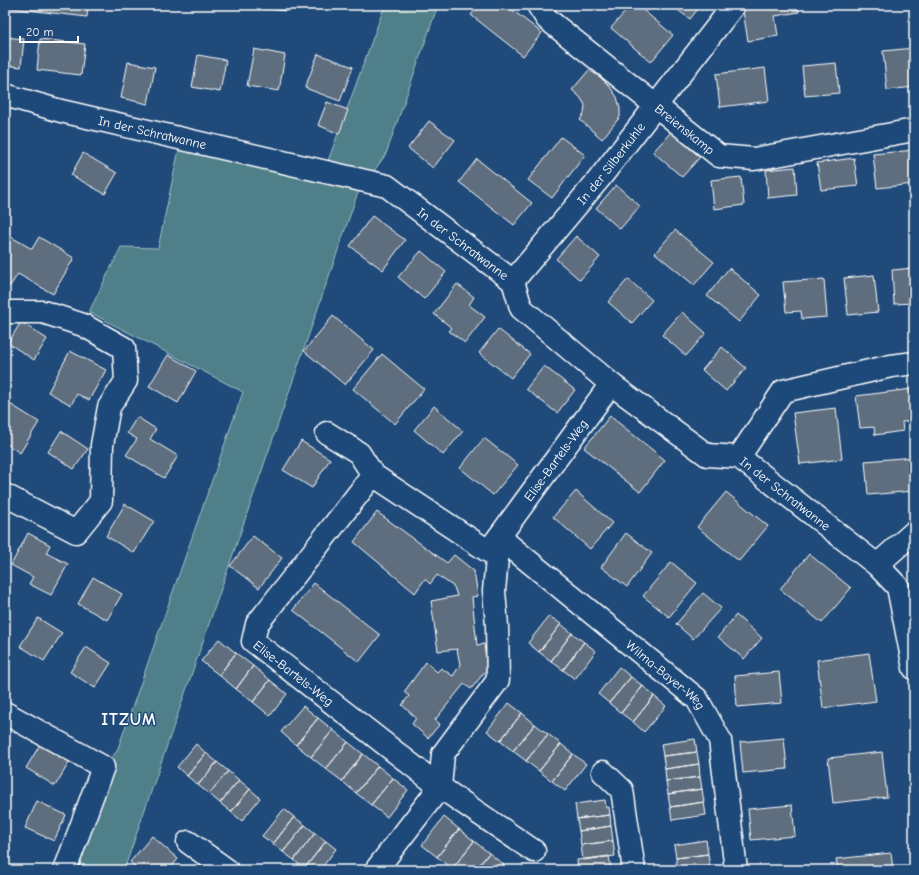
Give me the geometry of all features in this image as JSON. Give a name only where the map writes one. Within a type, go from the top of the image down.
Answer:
[{"type":"street","name":"Breienskamp","points":[[538,5],[547,19],[719,156],[754,159],[914,130]]},
{"type":"street","name":"In der Silberkuhle","points":[[513,281],[599,179],[734,5]]},
{"type":"street","name":"In der Schratwanne","points":[[5,95],[61,111],[387,186],[513,281],[522,308],[611,384],[706,455],[739,457],[877,565],[898,587],[914,668]]},
{"type":"street","points":[[5,312],[43,312],[83,325],[124,348],[126,381],[109,407],[102,445],[102,501],[76,532],[5,495]]},
{"type":"street","points":[[739,457],[783,391],[891,366],[914,363]]},
{"type":"street","name":"Elise-Bartels-Weg","points":[[327,433],[359,454],[373,475],[488,551],[611,384]]},
{"type":"street","name":"Elise-Bartels-Weg","points":[[373,475],[257,624],[253,641],[440,787],[534,851]]},
{"type":"street","points":[[877,565],[914,532]]},
{"type":"street","points":[[376,870],[440,787],[443,754],[498,680],[497,626],[494,591],[499,537]]},
{"type":"street","name":"Wilma-Bayer-Weg","points":[[499,537],[697,699],[720,740],[736,870]]},
{"type":"street","points":[[5,713],[103,767],[65,870]]},
{"type":"street","points":[[603,772],[622,790],[634,870]]},
{"type":"street","points":[[188,842],[227,870]]},
{"type":"green space","points":[[385,5],[438,5],[386,154],[357,195],[124,870],[65,870],[103,767],[117,751],[243,392],[89,312],[121,247],[158,248],[179,149],[321,180]]},
{"type":"building","points":[[5,5],[88,5],[87,17],[10,8],[8,20],[5,19]]},
{"type":"building","points":[[244,5],[289,5],[288,11],[244,7]]},
{"type":"building","points":[[479,5],[506,5],[542,33],[523,56],[471,15]]},
{"type":"building","points":[[631,5],[637,5],[673,35],[651,62],[611,28]]},
{"type":"building","points":[[671,5],[701,5],[690,19]]},
{"type":"building","points":[[742,5],[797,5],[799,12],[775,16],[778,36],[748,41]]},
{"type":"building","points":[[871,5],[886,5],[886,8],[872,10]]},
{"type":"building","points":[[5,37],[24,39],[21,67],[5,65]]},
{"type":"building","points":[[40,39],[85,44],[81,75],[37,70]]},
{"type":"building","points":[[914,48],[914,87],[887,90],[883,51]]},
{"type":"building","points":[[254,49],[285,55],[279,91],[247,86]]},
{"type":"building","points":[[318,54],[353,67],[340,101],[305,88]]},
{"type":"building","points":[[198,55],[226,60],[220,92],[192,87]]},
{"type":"building","points":[[128,62],[155,67],[148,104],[121,98]]},
{"type":"building","points":[[836,63],[839,93],[805,96],[802,66]]},
{"type":"building","points":[[765,68],[769,101],[720,107],[716,74]]},
{"type":"building","points":[[589,70],[600,77],[610,87],[617,97],[620,108],[620,117],[602,139],[580,120],[584,113],[585,105],[580,97],[572,90]]},
{"type":"building","points":[[327,102],[348,110],[339,134],[318,125]]},
{"type":"building","points":[[429,121],[455,140],[433,168],[408,148]]},
{"type":"building","points":[[671,132],[700,157],[682,177],[653,152]]},
{"type":"building","points":[[561,137],[585,155],[552,198],[528,180]]},
{"type":"building","points":[[914,150],[914,184],[877,188],[873,154]]},
{"type":"building","points":[[83,153],[117,173],[105,194],[71,175]]},
{"type":"building","points":[[854,158],[858,186],[821,190],[817,163]]},
{"type":"building","points":[[477,159],[532,203],[514,225],[459,182]]},
{"type":"building","points":[[795,167],[797,195],[768,198],[766,170]]},
{"type":"building","points":[[741,177],[744,205],[714,209],[711,180]]},
{"type":"building","points":[[616,185],[640,206],[620,229],[596,208]]},
{"type":"building","points":[[372,216],[405,240],[383,270],[350,246]]},
{"type":"building","points":[[675,230],[714,262],[694,285],[655,253]]},
{"type":"building","points":[[6,234],[32,249],[39,237],[74,258],[53,294],[18,274],[10,286],[5,283]]},
{"type":"building","points":[[576,236],[600,257],[580,280],[556,259]]},
{"type":"building","points":[[421,251],[446,272],[424,299],[398,277]]},
{"type":"building","points":[[729,268],[761,295],[739,322],[707,296]]},
{"type":"building","points":[[914,268],[914,303],[894,304],[892,270]]},
{"type":"building","points":[[874,275],[878,312],[848,315],[844,278]]},
{"type":"building","points":[[628,279],[652,300],[632,323],[608,302]]},
{"type":"building","points":[[824,279],[827,317],[802,319],[801,311],[786,312],[783,282]]},
{"type":"building","points":[[457,284],[474,297],[469,305],[485,317],[465,343],[449,331],[452,328],[434,314]]},
{"type":"building","points":[[682,312],[706,333],[686,356],[662,335]]},
{"type":"building","points":[[333,316],[374,350],[345,385],[304,351]]},
{"type":"building","points":[[21,322],[47,339],[34,360],[8,343]]},
{"type":"building","points":[[498,329],[530,354],[511,378],[479,353]]},
{"type":"building","points":[[722,347],[746,368],[726,391],[702,370]]},
{"type":"building","points":[[70,351],[106,370],[89,400],[77,394],[71,405],[48,392]]},
{"type":"building","points":[[382,354],[424,389],[395,424],[353,389]]},
{"type":"building","points":[[168,355],[196,371],[178,403],[149,386]]},
{"type":"building","points":[[544,366],[575,390],[557,413],[526,389]]},
{"type":"building","points":[[912,389],[914,421],[902,422],[903,431],[875,435],[874,427],[860,428],[856,396]]},
{"type":"building","points":[[5,401],[39,422],[20,453],[5,443]]},
{"type":"building","points":[[434,406],[463,431],[443,455],[414,430]]},
{"type":"building","points":[[836,408],[842,459],[800,464],[793,413]]},
{"type":"building","points":[[610,416],[665,460],[640,492],[584,448]]},
{"type":"building","points":[[137,417],[156,429],[150,439],[178,456],[164,478],[126,455],[137,439],[127,433]]},
{"type":"building","points":[[61,431],[88,449],[74,469],[48,452]]},
{"type":"building","points":[[484,438],[518,465],[493,495],[460,468]]},
{"type":"building","points":[[301,441],[330,459],[312,488],[283,470]]},
{"type":"building","points":[[914,457],[914,491],[868,495],[865,461]]},
{"type":"building","points":[[576,491],[612,523],[590,549],[553,517]]},
{"type":"building","points":[[726,492],[768,526],[739,561],[697,527]]},
{"type":"building","points":[[125,504],[154,521],[134,553],[106,536]]},
{"type":"building","points":[[377,512],[447,563],[454,555],[474,571],[478,596],[472,597],[477,645],[484,644],[487,669],[471,689],[464,684],[435,720],[440,724],[428,738],[412,724],[416,718],[402,705],[409,696],[404,692],[426,662],[437,672],[441,668],[453,676],[460,665],[457,649],[438,651],[431,601],[457,596],[454,587],[437,575],[430,584],[425,579],[415,593],[354,542]]},
{"type":"building","points":[[28,533],[50,545],[46,553],[68,564],[51,595],[29,584],[33,577],[11,565]]},
{"type":"building","points":[[626,533],[652,553],[627,587],[601,567]]},
{"type":"building","points":[[253,536],[282,558],[259,588],[230,566]]},
{"type":"building","points":[[809,554],[851,588],[822,623],[780,589]]},
{"type":"building","points":[[671,562],[697,583],[669,617],[643,596]]},
{"type":"building","points":[[93,577],[122,594],[107,620],[78,604]]},
{"type":"building","points":[[314,583],[380,635],[359,662],[293,610]]},
{"type":"building","points":[[703,593],[721,608],[693,639],[676,624]]},
{"type":"building","points":[[736,615],[762,638],[744,659],[718,637]]},
{"type":"building","points":[[549,616],[561,624],[539,652],[528,643]]},
{"type":"building","points":[[38,618],[62,633],[44,661],[20,646]]},
{"type":"building","points":[[561,624],[572,633],[551,661],[539,652]]},
{"type":"building","points":[[572,633],[584,642],[563,670],[551,661]]},
{"type":"building","points":[[219,639],[236,653],[219,675],[201,661]]},
{"type":"building","points":[[584,642],[596,651],[575,679],[563,670]]},
{"type":"building","points":[[86,647],[111,663],[95,688],[70,672]]},
{"type":"building","points":[[236,653],[253,666],[236,689],[219,675]]},
{"type":"building","points":[[869,653],[876,701],[823,708],[817,660]]},
{"type":"building","points":[[253,666],[270,680],[253,702],[236,689]]},
{"type":"building","points":[[619,667],[631,677],[609,703],[598,694]]},
{"type":"building","points":[[779,672],[782,703],[737,707],[735,676]]},
{"type":"building","points":[[631,677],[643,686],[621,713],[609,703]]},
{"type":"building","points":[[270,680],[287,694],[270,716],[253,702]]},
{"type":"building","points":[[643,686],[654,696],[633,722],[621,713]]},
{"type":"building","points":[[654,696],[666,706],[644,732],[633,722]]},
{"type":"building","points":[[509,703],[522,713],[500,741],[487,731]]},
{"type":"building","points":[[303,706],[318,718],[296,745],[281,732]]},
{"type":"building","points":[[522,713],[535,724],[513,751],[500,741]]},
{"type":"building","points":[[318,718],[333,730],[311,757],[296,745]]},
{"type":"building","points":[[535,724],[548,734],[526,761],[513,751]]},
{"type":"building","points":[[333,730],[348,742],[326,769],[311,757]]},
{"type":"building","points":[[548,734],[561,744],[539,771],[526,761]]},
{"type":"building","points":[[784,738],[787,769],[743,773],[740,742]]},
{"type":"building","points":[[695,739],[697,752],[663,756],[661,744]]},
{"type":"building","points":[[348,742],[363,754],[342,781],[326,769]]},
{"type":"building","points":[[41,743],[70,761],[55,786],[26,768]]},
{"type":"building","points":[[196,744],[206,753],[187,776],[177,767]]},
{"type":"building","points":[[561,744],[573,754],[552,781],[539,771]]},
{"type":"building","points":[[697,752],[699,764],[665,769],[663,756]]},
{"type":"building","points":[[882,752],[887,797],[833,803],[828,758]]},
{"type":"building","points":[[206,753],[217,762],[198,785],[187,776]]},
{"type":"building","points":[[363,754],[378,766],[356,793],[342,781]]},
{"type":"building","points":[[573,754],[586,764],[565,791],[552,781]]},
{"type":"building","points":[[217,762],[228,771],[209,794],[198,785]]},
{"type":"building","points":[[699,764],[700,777],[666,781],[665,769]]},
{"type":"building","points":[[378,766],[393,778],[371,805],[356,793]]},
{"type":"building","points":[[228,771],[239,780],[220,803],[209,794]]},
{"type":"building","points":[[700,777],[702,789],[668,794],[666,781]]},
{"type":"building","points":[[393,778],[408,790],[387,817],[371,805]]},
{"type":"building","points":[[239,780],[250,789],[231,812],[220,803]]},
{"type":"building","points":[[250,789],[260,798],[242,821],[231,812]]},
{"type":"building","points":[[702,789],[704,802],[670,807],[668,794]]},
{"type":"building","points":[[605,800],[606,808],[609,807],[610,815],[577,819],[575,804]]},
{"type":"building","points":[[37,801],[66,815],[54,841],[25,828]]},
{"type":"building","points":[[704,802],[706,815],[672,820],[670,807]]},
{"type":"building","points":[[792,805],[795,836],[751,840],[748,809]]},
{"type":"building","points":[[284,809],[294,817],[273,844],[262,836]]},
{"type":"building","points":[[610,815],[611,826],[579,831],[577,819]]},
{"type":"building","points":[[294,817],[305,825],[283,852],[273,844]]},
{"type":"building","points":[[444,817],[459,829],[437,857],[422,845]]},
{"type":"building","points":[[305,825],[315,833],[294,860],[283,852]]},
{"type":"building","points":[[611,826],[613,841],[581,845],[579,831]]},
{"type":"building","points":[[459,829],[474,841],[452,869],[437,857]]},
{"type":"building","points":[[315,833],[326,841],[304,869],[294,860]]},
{"type":"building","points":[[152,836],[178,859],[169,870],[139,870],[130,862]]},
{"type":"building","points":[[706,840],[708,854],[676,858],[674,845]]},
{"type":"building","points":[[326,841],[336,849],[320,870],[304,869]]},
{"type":"building","points":[[474,841],[489,853],[475,870],[453,870],[452,869]]},
{"type":"building","points":[[613,841],[615,856],[583,860],[581,845]]},
{"type":"building","points":[[489,853],[504,865],[500,870],[475,870]]},
{"type":"building","points":[[891,853],[893,870],[838,870],[836,859]]},
{"type":"building","points":[[708,854],[710,867],[677,870],[676,858]]},
{"type":"building","points":[[609,856],[611,870],[578,870],[577,860]]},
{"type":"building","points":[[710,867],[710,870],[685,870]]},
{"type":"district","name":"ITZUM","points":[[129,719]]}]
